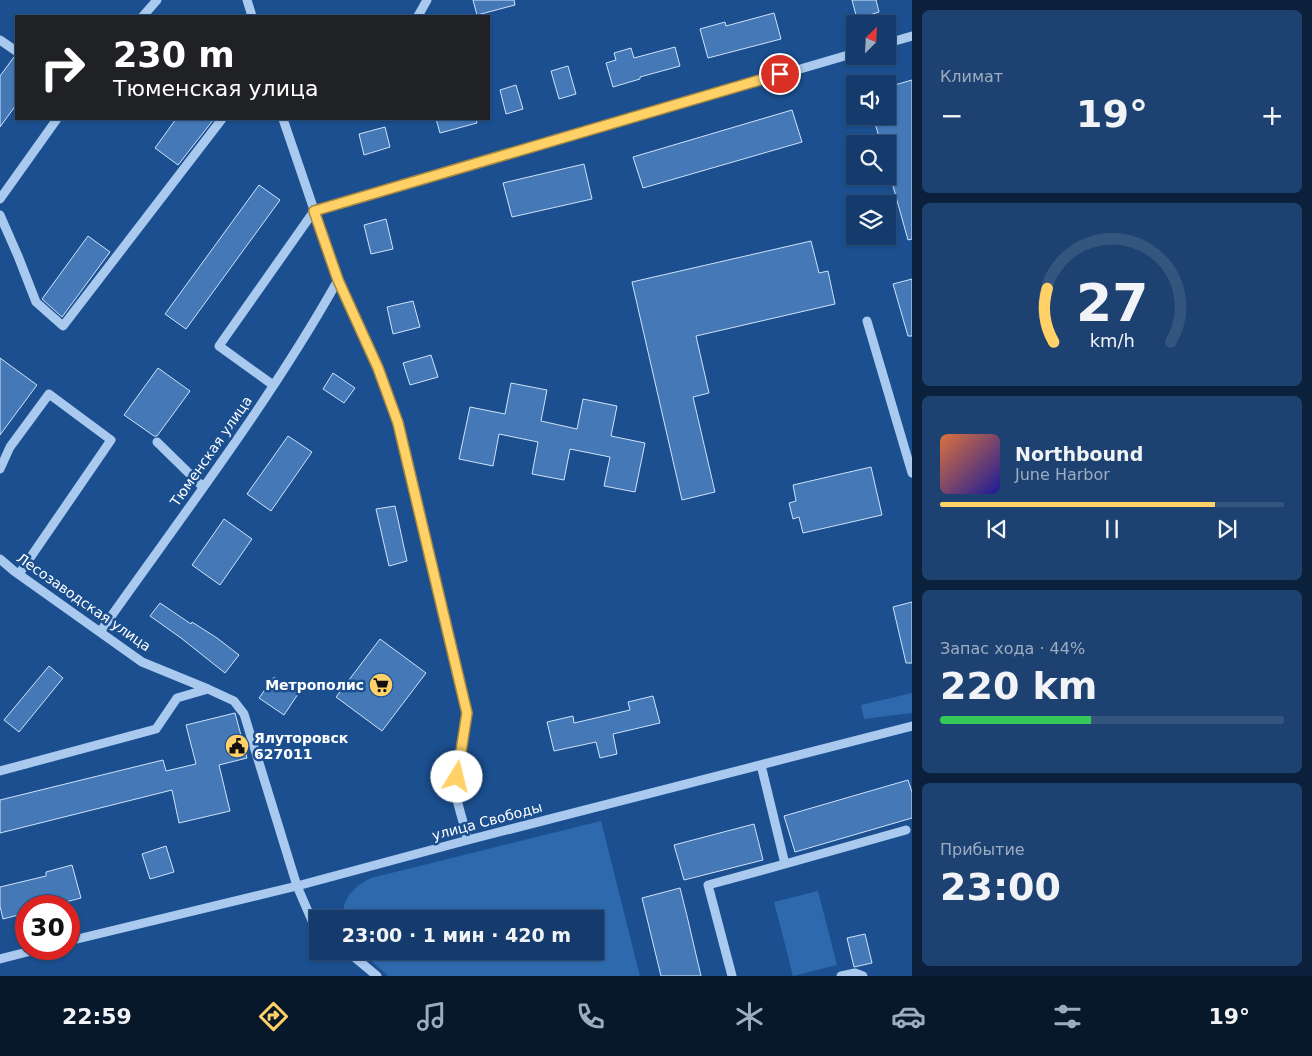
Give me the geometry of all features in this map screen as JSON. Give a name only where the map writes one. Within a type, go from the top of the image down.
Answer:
[{"type":"street","points":[[144,15],[157,0]]},
{"type":"street","points":[[247,0],[252,15]]},
{"type":"street","points":[[419,15],[427,0]]},
{"type":"street","points":[[896,41],[912,36]]},
{"type":"street","points":[[0,40],[15,50]]},
{"type":"street","points":[[273,385],[218,346],[314,211],[846,56]]},
{"type":"street","points":[[0,199],[56,120]]},
{"type":"street","points":[[0,215],[36,302],[63,326],[221,120]]},
{"type":"street","points":[[283,120],[338,280],[378,368],[398,423],[467,713],[455,793],[468,840]]},
{"type":"street","name":"Тюменская улица","points":[[100,632],[273,385],[323,308],[338,280]]},
{"type":"street","points":[[867,321],[912,473]]},
{"type":"street","points":[[0,469],[10,447],[48,394],[111,440],[19,574]]},
{"type":"street","points":[[157,442],[203,486]]},
{"type":"street","name":"Лесозаводская улица","points":[[0,558],[19,574],[142,662],[234,701],[244,714],[297,886],[309,914]]},
{"type":"street","points":[[0,771],[156,729],[177,698],[208,689]]},
{"type":"street","name":"улица Свободы","points":[[80,938],[297,886],[912,726]]},
{"type":"street","points":[[761,765],[785,864]]},
{"type":"street","points":[[732,976],[708,885],[906,830]]},
{"type":"street","points":[[0,959],[15,955]]},
{"type":"street","points":[[358,960],[377,976]]},
{"type":"street","points":[[840,976],[855,973],[862,976]]},
{"type":"shaded area","points":[[912,693],[912,713],[864,719],[861,705]]},
{"type":"shaded area","points":[[601,821],[640,976],[388,976],[371,960],[604,960],[604,910],[343,910],[347,899],[354,889],[371,878]]},
{"type":"shaded area","points":[[818,891],[837,965],[793,976],[774,902]]},
{"type":"building","points":[[473,0],[514,0],[515,5],[477,15]]},
{"type":"building","points":[[852,0],[876,0],[879,12],[870,15],[856,15]]},
{"type":"building","points":[[774,13],[781,39],[708,58],[700,29],[725,22],[726,26]]},
{"type":"building","points":[[675,47],[680,66],[613,87],[606,63],[616,60],[614,53],[631,48],[634,58]]},
{"type":"building","points":[[15,57],[15,106],[0,127],[0,76]]},
{"type":"building","points":[[568,66],[576,94],[559,99],[551,71]]},
{"type":"building","points":[[912,80],[912,239],[908,240],[893,185],[896,185],[896,135],[878,135],[876,125],[896,125],[896,85]]},
{"type":"building","points":[[516,85],[523,109],[506,114],[500,90]]},
{"type":"building","points":[[792,110],[802,142],[643,188],[633,157]]},
{"type":"building","points":[[175,120],[213,120],[178,165],[155,148]]},
{"type":"building","points":[[436,120],[476,120],[477,123],[440,133]]},
{"type":"building","points":[[385,127],[390,147],[364,155],[359,134]]},
{"type":"building","points":[[584,164],[592,199],[512,217],[503,183]]},
{"type":"building","points":[[259,185],[280,200],[186,329],[165,314]]},
{"type":"building","points":[[386,219],[393,249],[371,254],[364,225]]},
{"type":"building","points":[[88,236],[110,252],[62,317],[42,299]]},
{"type":"building","points":[[811,241],[819,273],[828,271],[835,304],[696,336],[709,393],[693,397],[715,492],[682,500],[632,282]]},
{"type":"building","points":[[912,279],[912,336],[908,336],[893,284]]},
{"type":"building","points":[[413,301],[420,327],[393,334],[387,307]]},
{"type":"building","points":[[431,355],[438,377],[410,385],[403,363]]},
{"type":"building","points":[[0,358],[37,385],[0,435]]},
{"type":"building","points":[[158,368],[190,391],[157,436],[154,436],[124,415]]},
{"type":"building","points":[[333,373],[355,388],[344,403],[323,389]]},
{"type":"building","points":[[511,383],[547,390],[541,421],[577,429],[583,399],[617,406],[611,436],[645,443],[635,492],[604,486],[610,457],[570,449],[564,480],[532,474],[538,442],[499,434],[493,466],[459,459],[470,407],[505,414]]},
{"type":"building","points":[[288,436],[312,452],[271,511],[247,494]]},
{"type":"building","points":[[871,467],[882,515],[803,533],[799,517],[793,519],[789,503],[796,501],[793,485]]},
{"type":"building","points":[[395,506],[407,561],[389,566],[376,509]]},
{"type":"building","points":[[224,519],[252,539],[220,585],[192,565]]},
{"type":"building","points":[[912,602],[912,663],[906,663],[893,607]]},
{"type":"building","points":[[160,603],[191,624],[192,622],[217,638],[239,655],[225,673],[150,616]]},
{"type":"building","name":"Метрополис","points":[[380,639],[426,673],[382,731],[336,697]]},
{"type":"building","points":[[49,666],[63,678],[19,732],[4,720]]},
{"type":"building","points":[[274,677],[298,694],[284,715],[259,698]]},
{"type":"building","points":[[653,696],[660,723],[613,734],[617,754],[600,758],[596,742],[554,751],[547,722],[573,716],[574,723],[630,710],[628,702]]},
{"type":"building","points":[[235,713],[247,758],[219,765],[230,811],[179,823],[172,790],[0,833],[0,800],[163,760],[166,771],[196,764],[186,725]]},
{"type":"building","points":[[908,780],[912,792],[912,818],[795,852],[784,816]]},
{"type":"building","points":[[754,824],[763,860],[684,880],[674,845]]},
{"type":"building","points":[[166,846],[174,872],[150,879],[142,854]]},
{"type":"building","points":[[72,865],[81,898],[80,895],[15,895],[15,916],[3,919],[0,906],[0,887],[46,876],[46,872]]},
{"type":"building","points":[[680,888],[701,976],[661,976],[642,898]]},
{"type":"building","points":[[865,934],[872,963],[854,967],[847,938]]},
{"type":"place","name":"Метрополис","points":[[381,685]]},
{"type":"place","name":"Ялуторовск 627011","points":[[237,746]]},
{"type":"route","points":[[457,777],[467,713],[398,423],[378,368],[338,280],[314,211],[780,74]]}]
